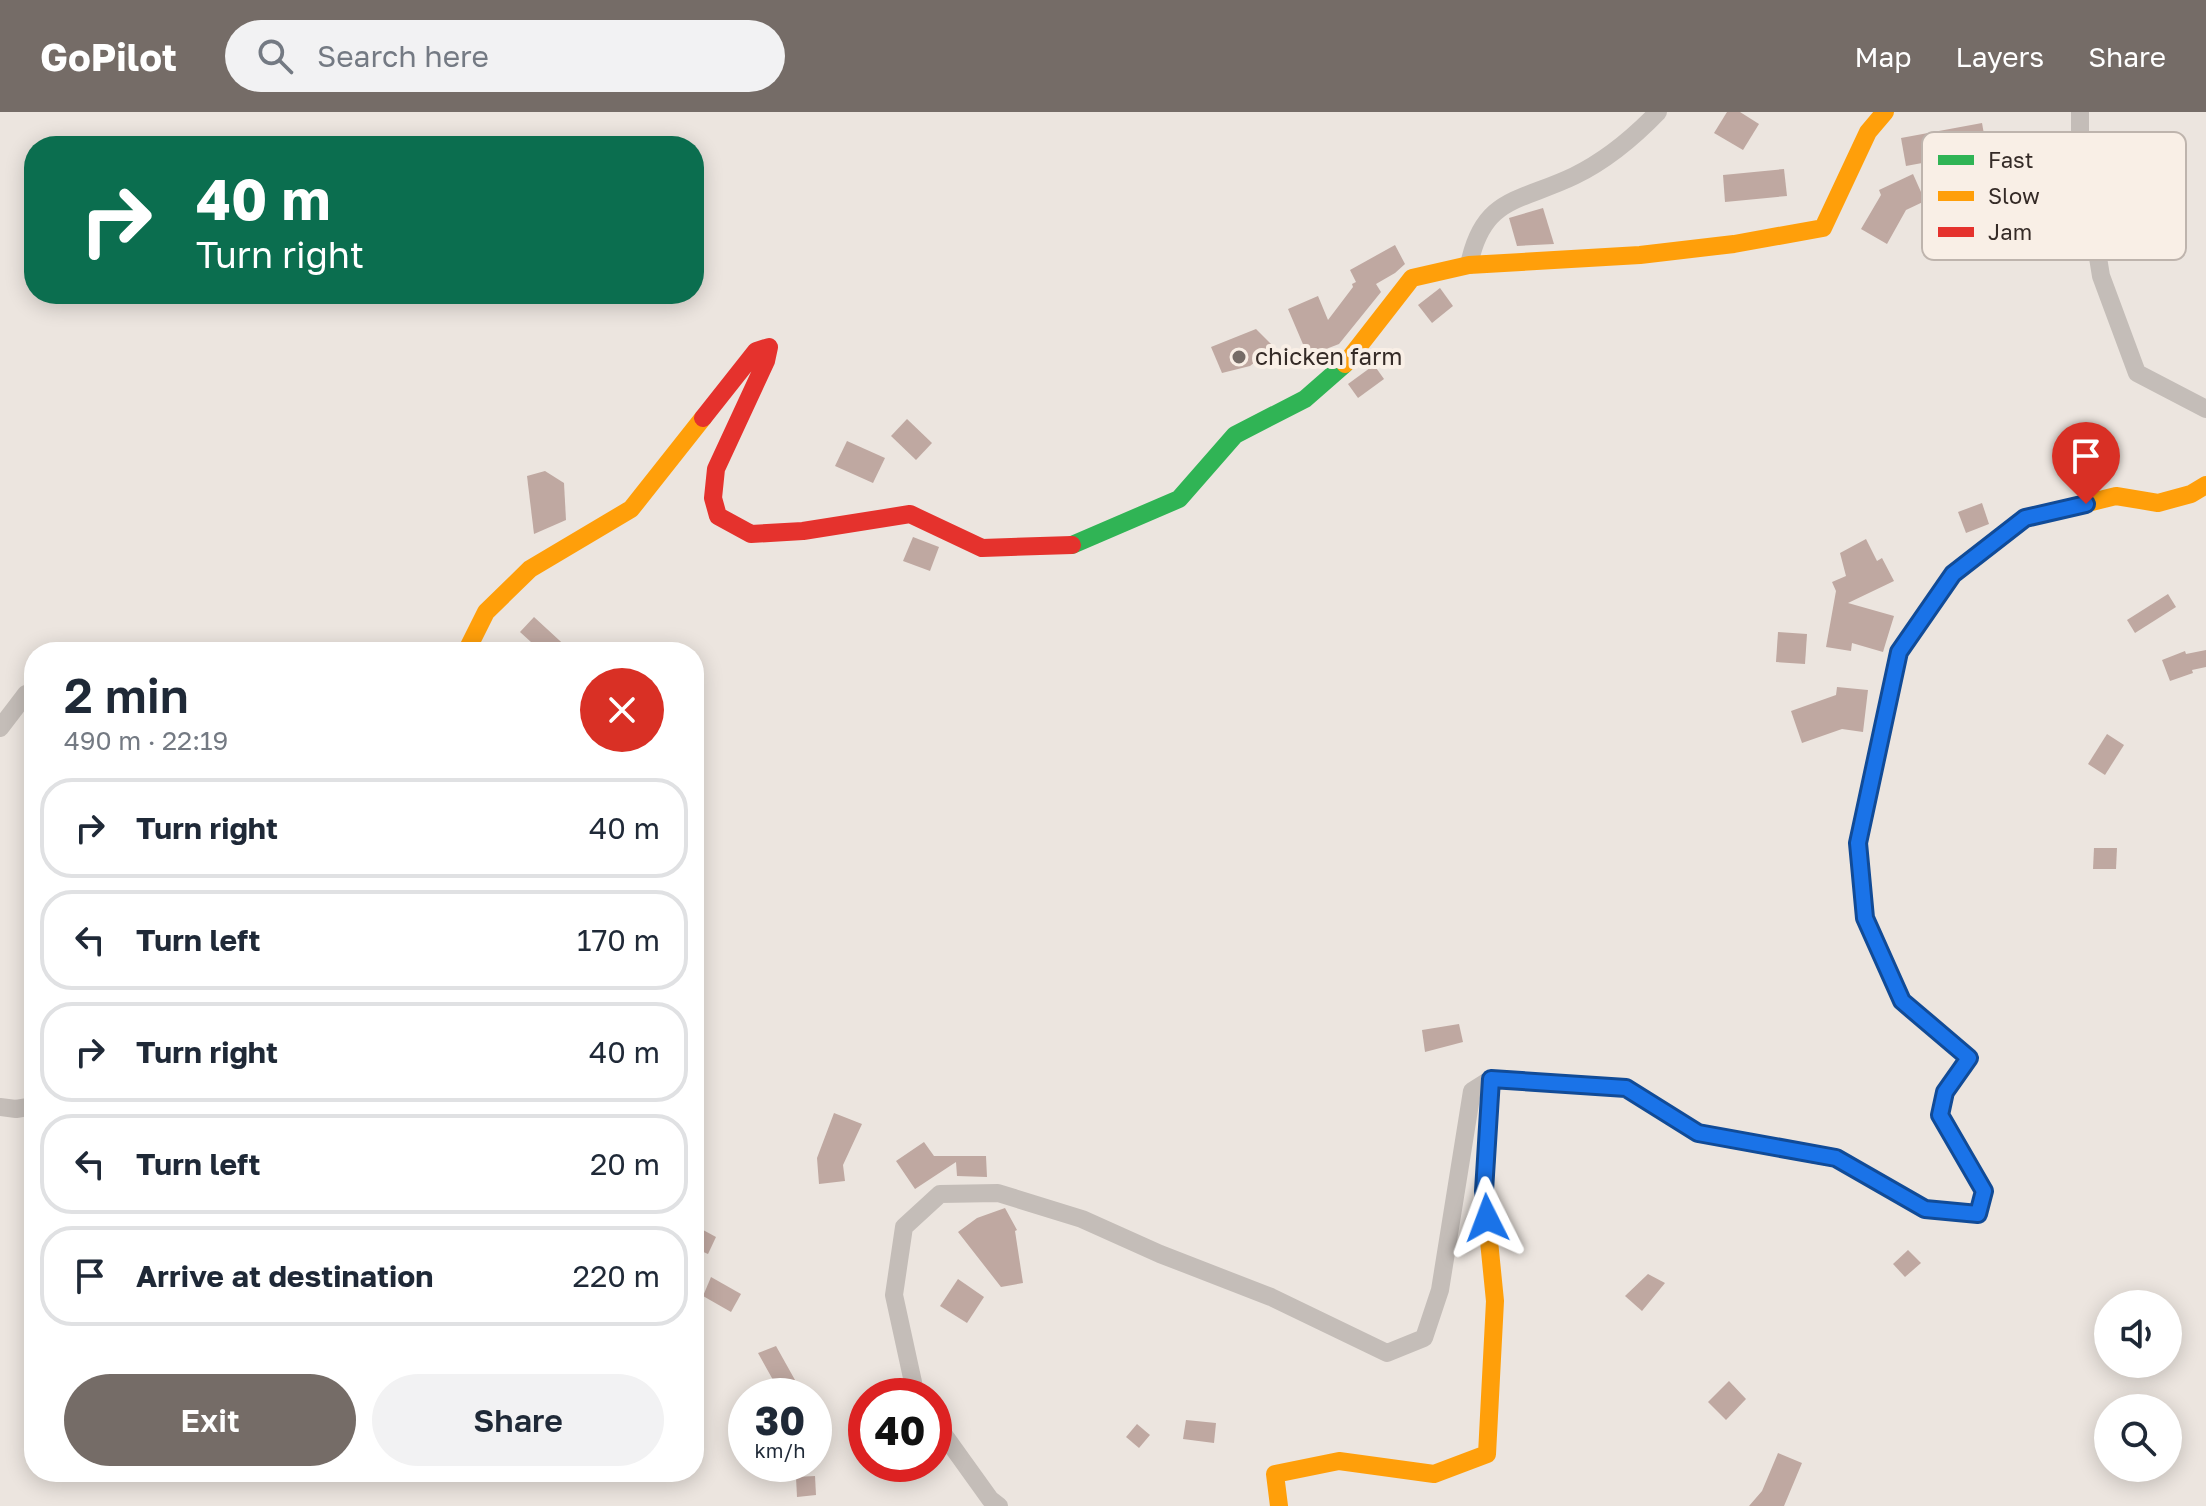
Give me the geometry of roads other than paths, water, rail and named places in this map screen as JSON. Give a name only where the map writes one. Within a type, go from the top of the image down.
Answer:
[{"type":"street","points":[[1469,265],[1474,239],[1497,208],[1576,175],[1629,142],[1658,112]]},
{"type":"street","points":[[471,642],[486,612],[530,569],[631,509],[756,351],[769,347],[766,361],[716,469],[713,498],[718,516],[751,534],[803,531],[910,514],[982,548],[1068,547],[1179,499],[1235,435],[1305,399],[1350,359],[1412,278],[1469,265],[1640,255],[1734,244],[1823,228],[1868,132],[1885,112]]},
{"type":"street","points":[[2098,260],[2101,276],[2137,373],[2206,409]]},
{"type":"street","points":[[912,1378],[894,1295],[904,1227],[940,1194],[998,1193],[1082,1219],[1160,1254],[1271,1297],[1387,1353],[1424,1338],[1440,1290],[1472,1091],[1491,1079],[1626,1088],[1698,1133],[1836,1158],[1925,1209],[1978,1214],[1984,1191],[1940,1115],[1945,1092],[1969,1058],[1902,1001],[1865,918],[1858,843],[1899,652],[1953,574],[2025,518],[2116,496],[2158,503],[2191,494],[2206,485]]},
{"type":"street","points":[[0,728],[24,697]]},
{"type":"street","points":[[1279,1506],[1275,1474],[1339,1461],[1434,1474],[1487,1454],[1495,1301],[1484,1191],[1491,1079]]},
{"type":"street","points":[[0,1107],[24,1108]]},
{"type":"street","points":[[952,1446],[990,1499],[999,1506]]},
{"type":"place","name":"chicken farm","points":[[1239,357]]}]
